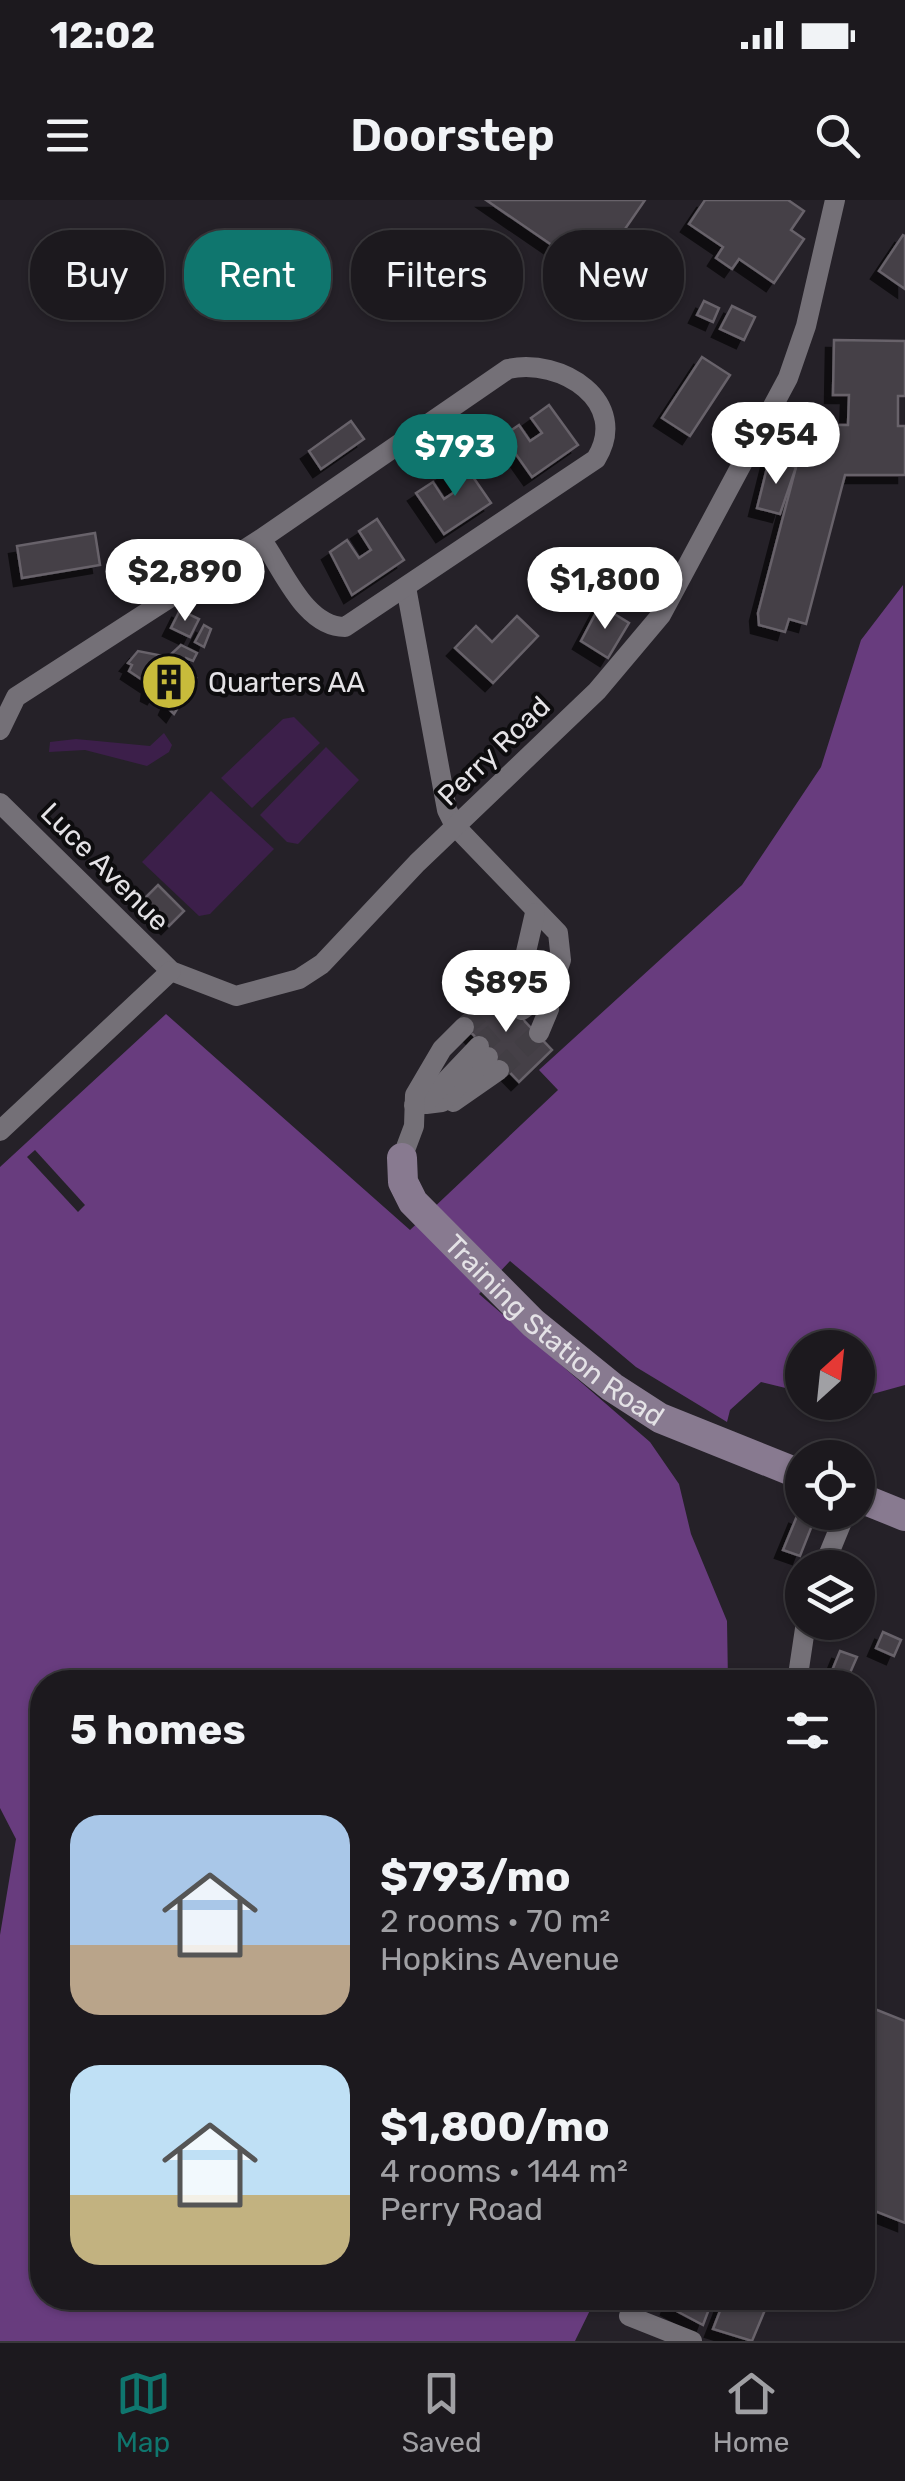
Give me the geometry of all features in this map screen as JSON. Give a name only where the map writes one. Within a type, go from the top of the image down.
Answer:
[{"type":"street","name":"Perry Road","points":[[170,971],[236,996],[299,979],[340,948],[455,826],[597,691],[661,615],[788,378],[806,326],[834,200]]},
{"type":"street","points":[[0,730],[16,697],[260,539],[508,370],[542,366],[580,382],[601,402],[605,444],[596,459],[345,627],[329,627],[314,616],[260,539]]},
{"type":"street","points":[[406,587],[447,810],[455,826],[535,914],[550,922],[560,947],[556,977],[530,1021]]},
{"type":"street","name":"Luce Avenue","points":[[0,802],[170,971]]},
{"type":"street","points":[[502,994],[516,976],[528,949],[535,914]]},
{"type":"street","points":[[0,1131],[170,971]]},
{"type":"street","points":[[516,976],[542,996]]},
{"type":"street","name":"Training Station Road","points":[[484,1057],[458,1032],[430,1069],[427,1104],[402,1158],[404,1182],[424,1214],[576,1361],[632,1401],[707,1440],[785,1469]]},
{"type":"street","points":[[427,1104],[484,1057]]},
{"type":"street","points":[[427,1104],[470,1094],[484,1057]]},
{"type":"street","points":[[875,1504],[905,1516]]},
{"type":"street","points":[[799,1670],[803,1640]]},
{"type":"street","points":[[637,2310],[692,2341]]},
{"type":"shaded area","points":[[903,585],[905,1385],[875,1393],[875,1330],[785,1330],[785,1388],[761,1382],[730,1410],[727,1422],[636,1367],[510,1261],[479,1294],[650,1442],[679,1484],[691,1534],[727,1621],[728,1670],[30,1670],[30,2310],[590,2310],[575,2341],[0,2341],[0,1935],[16,1839],[0,1808],[0,1167],[166,1014],[410,1230],[558,1090],[539,1070],[742,885],[821,767],[861,640]]},
{"type":"shaded area","points":[[294,717],[320,743],[252,808],[221,778],[283,719]]},
{"type":"shaded area","points":[[164,733],[172,745],[169,752],[147,766],[85,750],[49,752],[50,742],[76,739],[150,746]]},
{"type":"shaded area","points":[[326,747],[359,780],[298,844],[287,842],[260,815]]},
{"type":"shaded area","points":[[211,791],[274,849],[210,914],[199,916],[142,862]]},
{"type":"pier","points":[[35,1150],[85,1205],[78,1212],[27,1157]]},
{"type":"building","points":[[486,200],[645,200],[624,230],[543,230],[543,239]]},
{"type":"building","points":[[705,200],[788,200],[804,211],[791,230],[804,239],[774,283],[739,259],[732,269],[716,258],[723,247],[689,224]]},
{"type":"building","points":[[905,236],[905,289],[879,271]]},
{"type":"building","points":[[704,301],[719,308],[713,322],[697,315]]},
{"type":"building","points":[[732,306],[755,317],[744,340],[720,329]]},
{"type":"building","points":[[834,340],[905,341],[905,396],[898,396],[898,426],[905,426],[905,475],[845,475],[806,624],[789,619],[785,632],[759,625],[758,613],[796,467],[797,446],[812,445],[812,428],[848,425],[849,395],[833,395]]},
{"type":"building","points":[[702,357],[730,375],[690,436],[662,418]]},
{"type":"building","points":[[549,405],[578,445],[532,477],[503,436],[519,425],[530,441],[542,433],[531,418]]},
{"type":"building","points":[[351,421],[364,439],[321,469],[309,451]]},
{"type":"building","points":[[769,460],[796,467],[780,514],[757,508]]},
{"type":"building","points":[[462,461],[491,503],[444,534],[416,493],[433,482],[444,499],[456,491],[444,473]]},
{"type":"building","points":[[377,519],[404,560],[352,595],[330,552],[347,540],[359,558],[371,550],[359,531]]},
{"type":"building","points":[[95,533],[100,565],[22,578],[17,546]]},
{"type":"building","points":[[137,544],[152,563],[136,575],[121,556]]},
{"type":"building","points":[[600,605],[629,623],[608,658],[581,641]]},
{"type":"building","points":[[180,610],[199,619],[190,637],[171,628]]},
{"type":"building","points":[[517,616],[538,636],[493,683],[455,648],[476,626],[492,642]]},
{"type":"building","points":[[204,625],[211,629],[204,647],[195,642]]},
{"type":"building","name":"Quarters AA","points":[[181,645],[197,653],[193,661],[186,658],[180,670],[196,678],[174,714],[167,707],[172,696],[159,689],[155,696],[149,693],[150,685],[129,671],[132,665],[128,663],[138,651],[168,657]]},
{"type":"building","points":[[158,885],[184,911],[169,926],[142,901]]},
{"type":"building","points":[[494,989],[552,1050],[519,1082],[460,1021]]},
{"type":"building","points":[[791,1530],[810,1530],[802,1550],[783,1550]]},
{"type":"building","points":[[883,1632],[901,1640],[894,1656],[876,1648]]},
{"type":"building","points":[[840,1651],[857,1657],[851,1670],[832,1670]]},
{"type":"building","points":[[875,2009],[905,2021],[905,2223],[875,2211]]},
{"type":"building","points":[[675,2310],[709,2310],[703,2325]]},
{"type":"building","points":[[720,2310],[765,2310],[752,2341],[713,2329]]},
{"type":"tunnel","points":[[464,1027],[502,994]]},
{"type":"tunnel","points":[[479,1046],[522,1010]]},
{"type":"tunnel","points":[[499,1070],[539,1033]]},
{"type":"place","name":"Quarters AA","points":[[169,682]]}]
